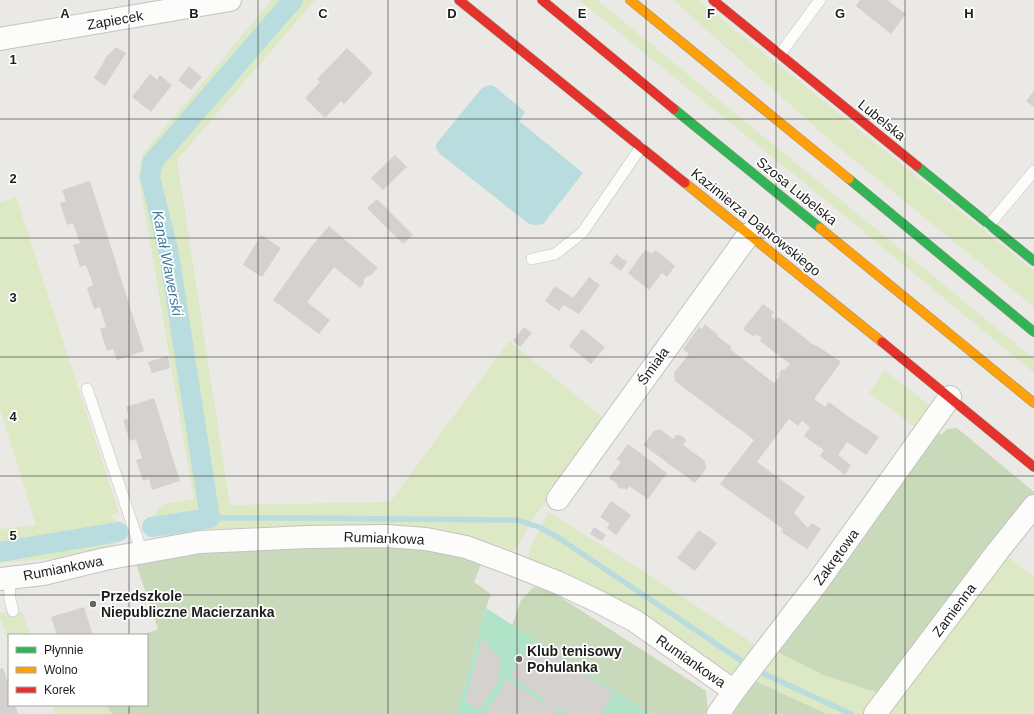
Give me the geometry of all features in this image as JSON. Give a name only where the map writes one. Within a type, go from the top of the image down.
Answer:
[{"type":"main road","name":"Kazimierza Dąbrowskiego","points":[[459,0],[950,397],[1034,467]]},
{"type":"main road","name":"Szosa Lubelska","points":[[542,0],[1034,403]]},
{"type":"main road","points":[[630,0],[1034,332]]},
{"type":"main road","name":"Lubelska","points":[[713,0],[1033,258]]},
{"type":"street","name":"Zapiecek","points":[[0,39],[200,2],[230,0]]},
{"type":"street","name":"Śmiała","points":[[558,499],[749,234]]},
{"type":"street","name":"Zakrętowa","points":[[718,714],[740,682],[817,583],[950,397]]},
{"type":"street","name":"Zamienna","points":[[877,710],[1034,506]]},
{"type":"street","name":"Rumiankowa","points":[[5,578],[43,574],[106,559],[200,542],[306,537],[386,536],[426,539],[466,547],[559,583],[635,621],[740,682]]},
{"type":"lane","points":[[780,54],[820,0]]},
{"type":"lane","points":[[532,259],[555,254],[582,233],[641,147]]},
{"type":"lane","points":[[989,224],[1034,171]]},
{"type":"lane","points":[[87,389],[142,553]]},
{"type":"lane","points":[[5,578],[13,610]]},
{"type":"green space","points":[[272,0],[315,0],[177,160],[230,505],[390,502],[509,341],[606,420],[531,521],[514,550],[504,556],[442,532],[248,527],[218,529],[164,538],[153,531],[150,520],[163,504],[194,499],[139,179],[142,155]]},
{"type":"green space","points":[[579,0],[597,0],[606,7],[1034,359],[1034,373],[840,212]]},
{"type":"green space","points":[[673,0],[698,0],[1034,271],[1034,307],[831,141]]},
{"type":"green space","points":[[16,197],[119,513],[111,515],[121,525],[123,535],[113,546],[59,558],[0,563],[0,529],[36,525],[0,409],[0,202]]},
{"type":"green space","points":[[884,370],[931,406],[915,427],[869,393]]},
{"type":"green space","points":[[957,428],[1034,492],[885,695],[823,675],[774,650],[936,431],[941,435],[947,429]]},
{"type":"green space","points":[[548,512],[651,576],[757,647],[735,676],[726,676],[526,561],[534,540]]},
{"type":"green space","points":[[333,546],[437,550],[481,564],[474,582],[491,594],[457,714],[112,714],[107,706],[148,706],[148,634],[145,634],[158,629],[135,561],[220,549]]},
{"type":"green space","points":[[1006,555],[1034,577],[1034,714],[890,714],[916,677]]},
{"type":"green space","points":[[534,587],[549,590],[706,691],[708,710],[705,714],[651,714],[512,625],[521,600]]},
{"type":"green space","name":"Klub tenisowy Pohulanka","points":[[486,608],[651,714],[457,714]]},
{"type":"green space","points":[[22,611],[30,634],[8,634],[8,640],[0,613]]},
{"type":"green space","points":[[774,650],[823,675],[877,692],[864,714],[827,714],[751,679]]},
{"type":"green space","points":[[751,679],[827,714],[727,714]]},
{"type":"green space","points":[[52,706],[107,706],[112,714],[55,714]]},
{"type":"water","points":[[489,85],[494,86],[525,112],[519,121],[583,173],[543,224],[529,224],[440,154],[436,148],[436,144],[482,88]]},
{"type":"building","points":[[860,0],[887,0],[906,14],[891,34],[856,6]]},
{"type":"building","points":[[116,47],[126,53],[105,86],[94,78],[107,56]]},
{"type":"building","points":[[347,48],[373,73],[344,104],[341,101],[325,118],[305,98],[320,82],[317,79]]},
{"type":"building","points":[[189,66],[202,77],[191,90],[178,80]]},
{"type":"building","points":[[150,74],[157,80],[160,75],[172,85],[151,112],[132,97]]},
{"type":"building","points":[[1034,91],[1034,107],[1026,101]]},
{"type":"building","points":[[395,155],[407,167],[383,190],[371,178]]},
{"type":"building","points":[[90,181],[144,351],[117,360],[113,349],[107,351],[100,329],[106,327],[100,307],[94,309],[87,288],[93,285],[86,265],[80,267],[73,245],[80,243],[73,223],[67,225],[60,203],[66,201],[62,190]]},
{"type":"building","points":[[377,199],[413,235],[403,244],[367,208]]},
{"type":"building","points":[[329,226],[378,268],[364,279],[364,283],[360,288],[334,267],[307,302],[330,320],[319,334],[273,300],[311,247]]},
{"type":"building","points":[[261,235],[281,248],[262,277],[243,265]]},
{"type":"building","points":[[645,250],[652,254],[655,250],[675,266],[667,277],[662,273],[649,290],[628,273]]},
{"type":"building","points":[[616,254],[627,262],[621,271],[610,263]]},
{"type":"building","points":[[589,277],[600,285],[579,314],[564,305],[559,311],[545,301],[555,286],[573,298]]},
{"type":"building","points":[[763,304],[774,312],[771,316],[776,320],[778,317],[815,346],[816,345],[841,362],[814,399],[825,407],[829,402],[879,437],[866,455],[847,442],[838,455],[851,465],[845,475],[820,456],[824,450],[804,436],[810,427],[802,421],[798,426],[789,419],[757,462],[805,497],[794,513],[808,528],[812,523],[821,529],[807,549],[781,532],[783,529],[720,484],[754,440],[675,381],[674,373],[689,354],[683,349],[699,327],[702,329],[705,324],[718,335],[717,336],[732,347],[730,349],[774,383],[780,376],[778,375],[782,369],[784,370],[790,364],[760,341],[762,338],[756,334],[754,337],[743,329]]},
{"type":"building","points":[[524,327],[532,333],[520,347],[513,341]]},
{"type":"building","points":[[582,329],[605,347],[591,364],[569,346]]},
{"type":"building","points":[[168,356],[170,368],[152,373],[148,362]]},
{"type":"building","points":[[154,398],[180,481],[152,490],[149,479],[143,481],[136,460],[142,458],[136,439],[130,441],[123,420],[129,418],[126,407]]},
{"type":"building","points":[[660,429],[673,439],[676,435],[680,435],[685,438],[686,441],[683,445],[705,461],[706,469],[695,483],[643,445],[654,431]]},
{"type":"building","points":[[628,444],[667,473],[648,499],[629,486],[627,490],[624,488],[621,489],[609,478],[621,462],[617,459]]},
{"type":"building","points":[[611,501],[631,515],[616,535],[607,528],[610,524],[600,517]]},
{"type":"building","points":[[594,527],[606,535],[602,541],[590,534]]},
{"type":"building","points":[[699,530],[717,543],[695,571],[677,558]]},
{"type":"building","points":[[84,607],[93,634],[57,634],[51,617]]},
{"type":"building","name":"Klub tenisowy Pohulanka","points":[[482,639],[489,644],[488,648],[499,656],[501,662],[497,675],[501,677],[479,710],[465,701]]},
{"type":"building","points":[[533,641],[614,694],[600,714],[568,714],[558,707],[555,712],[558,714],[485,714],[507,680],[543,703],[545,699],[510,676]]},
{"type":"building","points":[[3,668],[8,683],[8,706],[15,706],[18,714],[0,714],[0,669]]},
{"type":"waterway","name":"Kanał Wawerski","points":[[152,527],[210,518],[169,254],[150,177],[152,163],[293,0]]},
{"type":"waterway","points":[[210,518],[517,520],[539,527],[559,538],[746,664]]},
{"type":"waterway","name":"Kanał Wawerski","points":[[0,552],[118,532]]},
{"type":"waterway","points":[[758,671],[851,714]]},
{"type":"traffic: fast","points":[[674,109],[820,228]]},
{"type":"traffic: fast","points":[[917,166],[1034,261]]},
{"type":"traffic: fast","points":[[849,179],[1034,332]]},
{"type":"traffic: slow","points":[[630,0],[849,179]]},
{"type":"traffic: slow","points":[[685,183],[882,342]]},
{"type":"traffic: slow","points":[[820,228],[1034,403]]},
{"type":"traffic: jam","points":[[459,0],[685,183]]},
{"type":"traffic: jam","points":[[542,0],[674,109]]},
{"type":"traffic: jam","points":[[713,0],[917,166]]},
{"type":"traffic: jam","points":[[882,342],[1034,467]]},
{"type":"place","name":"Przedszkole Niepubliczne Macierzanka","points":[[93,604]]},
{"type":"place","name":"Klub tenisowy Pohulanka","points":[[519,659]]}]
